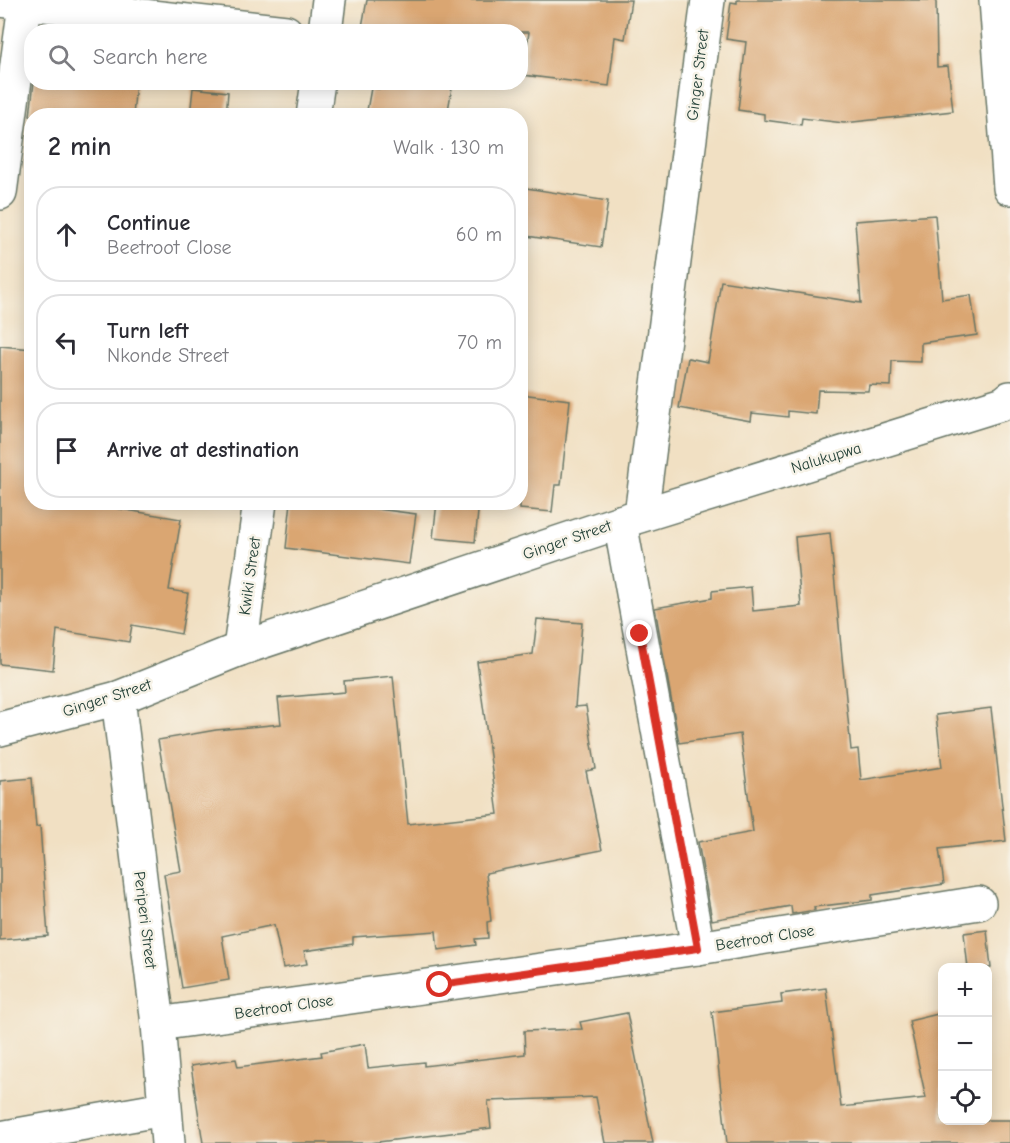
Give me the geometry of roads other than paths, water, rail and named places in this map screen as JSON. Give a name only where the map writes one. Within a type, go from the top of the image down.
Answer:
[{"type":"street","points":[[326,24],[329,0]]},
{"type":"street","name":"Ginger Street","points":[[0,729],[118,698],[240,649],[630,519],[708,0]]},
{"type":"street","points":[[996,0],[1010,188]]},
{"type":"street","points":[[0,193],[12,2],[213,24]]},
{"type":"street","points":[[314,108],[317,90]]},
{"type":"street","name":"Nalukupwa","points":[[630,519],[1004,404],[1010,398]]},
{"type":"street","name":"Kwiki Street","points":[[240,649],[259,510]]},
{"type":"street","points":[[630,519],[698,948]]},
{"type":"street","name":"Periperi Street","points":[[118,698],[158,1024],[168,1143]]},
{"type":"street","name":"Beetroot Close","points":[[158,1024],[698,948],[979,903]]},
{"type":"street","points":[[0,1138],[164,1108]]}]
